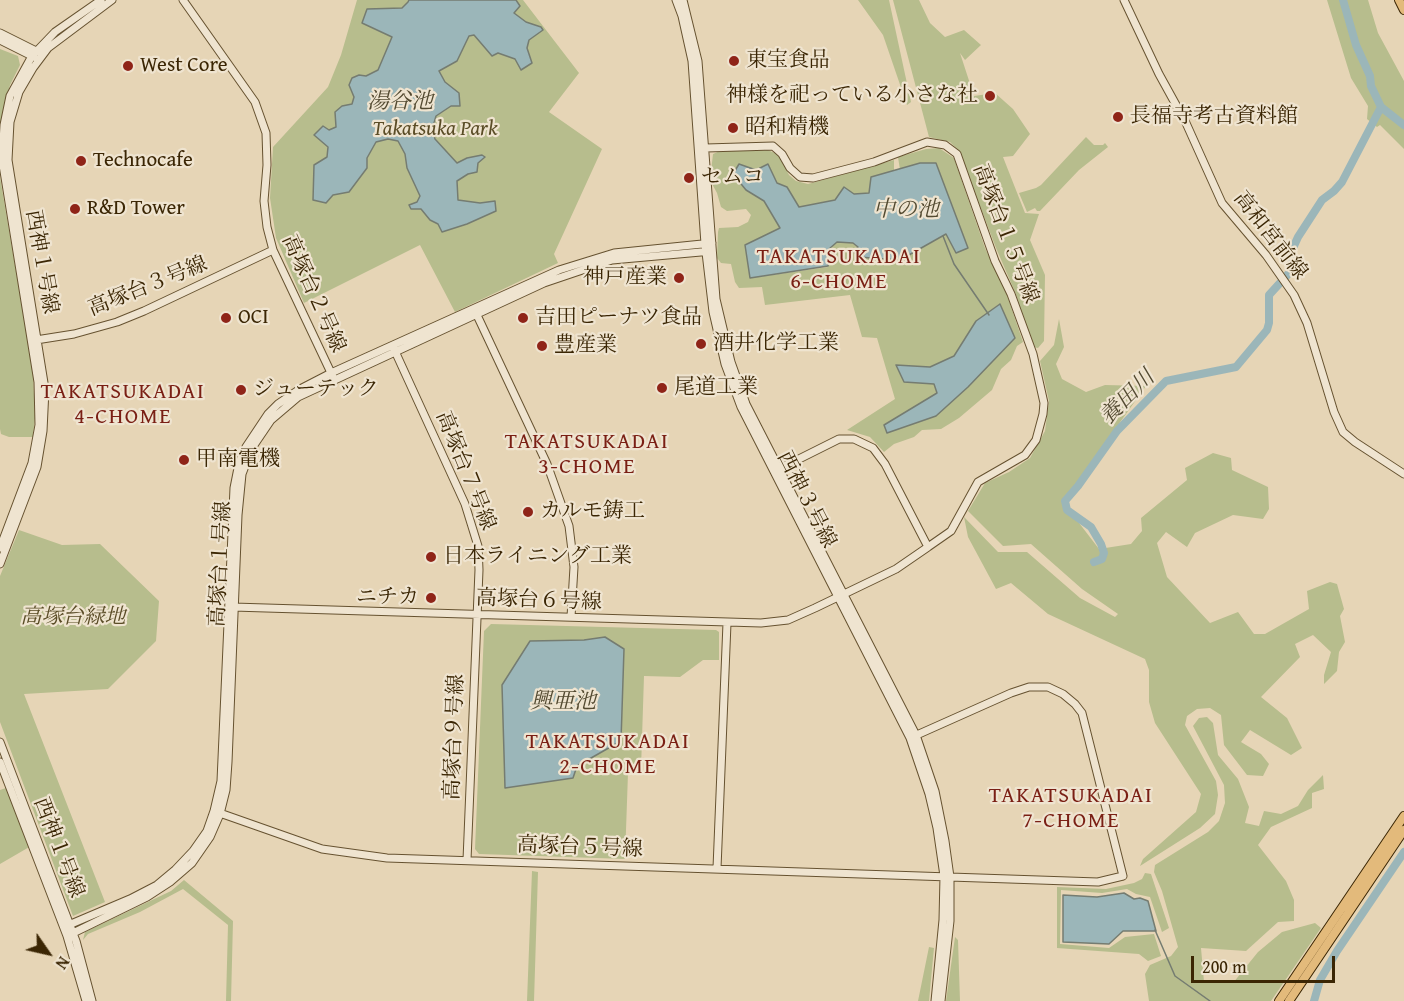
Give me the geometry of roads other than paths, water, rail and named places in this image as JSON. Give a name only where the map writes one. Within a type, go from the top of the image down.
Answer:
[{"type":"main road","points":[[1399,0],[1404,10]]},
{"type":"main road","points":[[1279,1001],[1404,816]]},
{"type":"main road","points":[[1289,1001],[1404,830]]},
{"type":"street","name":"西神１号線","points":[[0,564],[37,467],[43,435],[45,389],[35,340],[10,172],[8,138],[10,123],[19,92],[37,55],[55,32],[101,0]]},
{"type":"street","name":"西神１号線","points":[[37,55],[112,0]]},
{"type":"street","name":"高塚台２号線","points":[[183,0],[255,102],[266,133],[267,165],[264,201],[273,250],[332,376]]},
{"type":"street","name":"西神３号線","points":[[676,0],[692,61],[708,248],[716,299],[731,362],[746,404],[776,470],[913,737],[929,794],[947,876],[950,921],[941,1001]]},
{"type":"street","name":"西神３号線","points":[[683,0],[699,61],[706,148],[708,248]]},
{"type":"street","name":"高和宮前線","points":[[1124,0],[1159,74],[1186,123],[1222,203],[1266,255],[1294,295],[1307,323],[1334,412],[1343,432],[1404,474]]},
{"type":"street","points":[[0,33],[37,55]]},
{"type":"street","points":[[0,40],[37,55]]},
{"type":"street","name":"高塚台１５号線","points":[[706,148],[773,146],[800,177],[813,178],[874,162],[927,142],[945,145],[957,154],[995,261],[1011,294],[1033,354],[1044,403],[1041,427],[1036,440],[1025,455],[978,482],[951,531],[928,547]]},
{"type":"street","name":"高塚台１号線","points":[[68,930],[147,897],[170,882],[192,863],[210,837],[226,790],[228,762],[234,488],[239,463],[254,433],[278,404],[300,389],[475,311],[544,283],[612,260],[708,248]]},
{"type":"street","name":"高塚台３号線","points":[[35,340],[117,322],[273,250]]},
{"type":"street","points":[[475,311],[547,464],[569,526],[574,567],[571,618]]},
{"type":"street","name":"西神１号線","points":[[0,548],[32,463],[39,425],[35,340]]},
{"type":"street","name":"高塚台７号線","points":[[394,349],[472,522],[478,546],[476,616]]},
{"type":"street","points":[[776,470],[839,439],[854,439],[873,448],[885,464],[928,547]]},
{"type":"street","name":"高塚台６号線","points":[[232,607],[761,623],[788,620],[841,596],[896,569],[928,547]]},
{"type":"street","name":"高塚台９号線","points":[[467,860],[476,616]]},
{"type":"street","points":[[717,868],[727,623]]},
{"type":"street","name":"高塚台５号線","points":[[217,813],[321,849],[387,858],[1098,882],[1123,876],[1082,713],[1063,694],[1048,687],[1029,687],[913,737]]},
{"type":"street","name":"西神１号線","points":[[0,742],[2,758],[68,930],[92,1001]]},
{"type":"street","name":"西神３号線","points":[[934,1001],[947,876]]},
{"type":"street","name":"西神１号線","points":[[68,930],[86,1001]]},
{"type":"water","name":"湯谷池","points":[[409,0],[516,0],[520,6],[514,13],[543,30],[529,40],[527,48],[532,63],[521,70],[515,59],[498,53],[492,56],[474,35],[469,36],[457,61],[439,71],[445,82],[459,93],[460,106],[451,106],[436,116],[432,130],[435,139],[457,163],[467,158],[482,155],[485,157],[478,163],[477,172],[468,174],[457,181],[458,200],[480,203],[495,201],[496,211],[442,232],[438,224],[430,220],[421,209],[411,209],[409,205],[417,202],[420,196],[398,141],[388,139],[376,142],[367,158],[367,168],[349,192],[333,195],[326,203],[313,200],[314,165],[327,157],[328,147],[314,135],[323,126],[329,130],[336,127],[335,112],[342,106],[352,104],[354,97],[349,85],[352,78],[359,75],[366,76],[378,70],[392,37],[362,23],[367,9],[402,8]]},
{"type":"water","name":"中の池","points":[[920,163],[936,163],[968,248],[956,253],[946,234],[900,260],[858,257],[854,252],[858,247],[853,243],[837,242],[829,249],[828,266],[750,278],[745,245],[780,228],[764,201],[746,190],[733,174],[739,164],[756,170],[768,164],[777,183],[787,187],[799,207],[835,200],[844,187],[854,194],[869,193],[871,177]]},
{"type":"water","points":[[1000,304],[1015,338],[968,387],[936,416],[887,433],[884,425],[937,393],[934,384],[904,382],[896,365],[930,367],[954,356],[976,321]]},
{"type":"water","name":"興亜池","points":[[605,637],[624,649],[621,741],[577,766],[573,778],[505,788],[502,685],[530,641],[584,640]]},
{"type":"water","points":[[1124,893],[1134,899],[1140,898],[1148,901],[1156,931],[1123,931],[1109,944],[1063,942],[1063,895],[1097,897]]},
{"type":"waterway","points":[[1343,0],[1356,45],[1381,107],[1404,125]]},
{"type":"waterway","name":"養田川","points":[[1094,562],[1102,559],[1104,553],[1101,544],[1091,527],[1067,510],[1065,501],[1117,431],[1166,381],[1236,367],[1267,330],[1269,295],[1290,272],[1293,248],[1298,237],[1322,200],[1342,182],[1381,107]]},
{"type":"waterway","points":[[943,236],[954,264],[989,315]]},
{"type":"waterway","points":[[1314,1001],[1320,980],[1337,951],[1404,852]]},
{"type":"waterway","points":[[1155,930],[1175,976],[1210,1001]]},
{"type":"place","name":"東宝食品","points":[[734,61]]},
{"type":"place","name":"West Core","points":[[128,66]]},
{"type":"place","name":"神様を祀っている小さな社","points":[[990,96]]},
{"type":"place","name":"長福寺考古資料館","points":[[1118,117]]},
{"type":"place","name":"昭和精機","points":[[733,128]]},
{"type":"place","name":"Technocafe","points":[[81,161]]},
{"type":"place","name":"セムコ","points":[[689,178]]},
{"type":"place","name":"R&D Tower","points":[[75,209]]},
{"type":"place","name":"神戸産業","points":[[679,278]]},
{"type":"place","name":"OCI","points":[[226,318]]},
{"type":"place","name":"吉田ピーナツ食品","points":[[523,318]]},
{"type":"place","name":"酒井化学工業","points":[[701,344]]},
{"type":"place","name":"豊産業","points":[[542,346]]},
{"type":"place","name":"尾道工業","points":[[662,388]]},
{"type":"place","name":"ジューテック","points":[[241,390]]},
{"type":"place","name":"甲南電機","points":[[184,460]]},
{"type":"place","name":"カルモ鋳工","points":[[528,512]]},
{"type":"place","name":"日本ライニング工業","points":[[431,557]]},
{"type":"place","name":"ニチカ","points":[[431,598]]},
{"type":"district","name":"TAKATSUKADAI 6-CHOME","points":[[839,270]]},
{"type":"district","name":"TAKATSUKADAI 4-CHOME","points":[[123,404]]},
{"type":"district","name":"TAKATSUKADAI 3-CHOME","points":[[587,455]]},
{"type":"district","name":"TAKATSUKADAI 2-CHOME","points":[[608,754]]},
{"type":"district","name":"TAKATSUKADAI 7-CHOME","points":[[1071,808]]},
{"type":"park label","name":"Takatsuka Park","points":[[435,130]]},
{"type":"park label","name":"高塚台緑地","points":[[73,618]]}]
